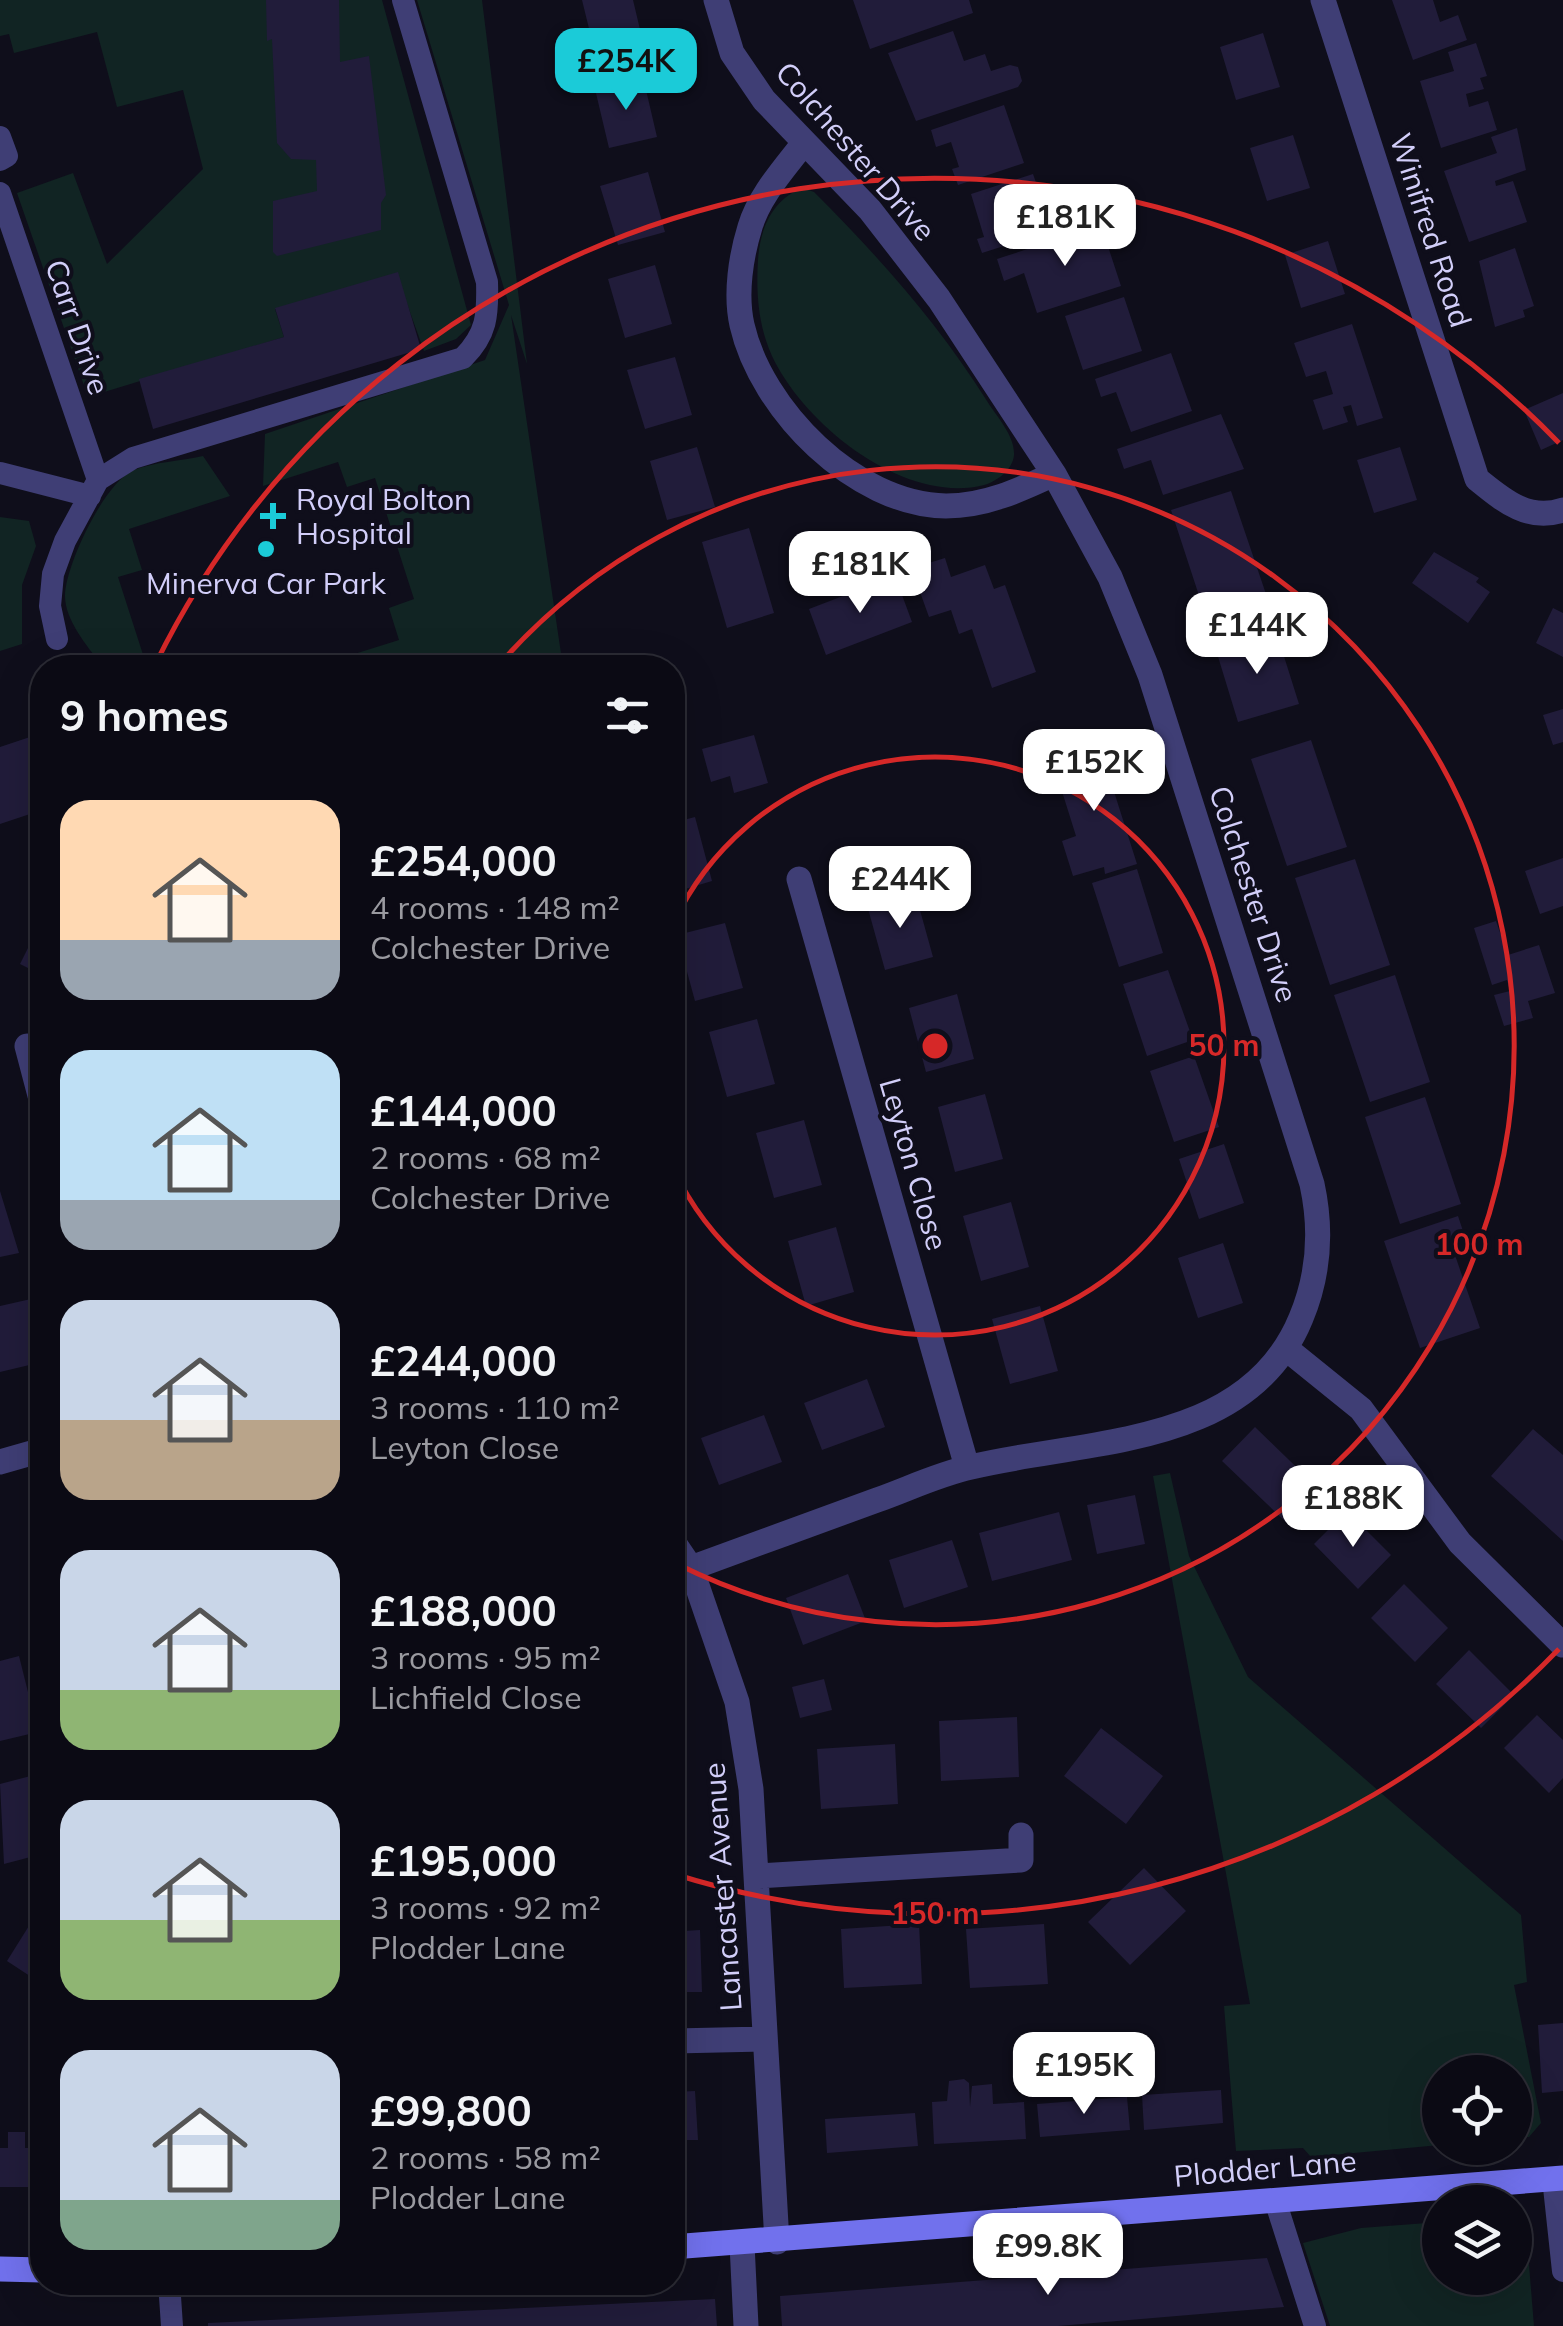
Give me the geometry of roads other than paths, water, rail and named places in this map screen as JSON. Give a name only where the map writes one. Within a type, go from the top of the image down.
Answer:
[{"type":"main road","name":"Plodder Lane","points":[[685,2247],[1558,2178]]},
{"type":"main road","points":[[0,2270],[30,2270]]},
{"type":"street","name":"Colchester Drive","points":[[690,1568],[967,1468],[1196,1421],[1235,1400],[1288,1350],[1309,1299],[1318,1247],[1312,1184],[1150,675],[1110,577],[1054,474],[939,299],[870,210],[764,100],[732,52],[716,0]]},
{"type":"street","name":"Winifred Road","points":[[1324,0],[1477,479],[1511,507],[1547,516],[1563,510]]},
{"type":"street","points":[[803,144],[758,209],[740,266],[741,322],[757,371],[787,418],[836,462],[863,479],[894,494],[944,506],[1004,497],[1054,474]]},
{"type":"street","name":"Leyton Close","points":[[799,879],[967,1468]]},
{"type":"street","points":[[27,1046],[30,1057]]},
{"type":"street","points":[[1288,1350],[1360,1410],[1460,1544],[1563,1645]]},
{"type":"street","points":[[0,1462],[30,1453]]},
{"type":"street","name":"Lancaster Avenue","points":[[685,1560],[736,1702],[759,1876],[777,2242]]},
{"type":"street","points":[[759,1876],[1021,1860],[1021,1834]]},
{"type":"street","points":[[685,2041],[765,2039]]},
{"type":"street","points":[[742,2244],[746,2326]]},
{"type":"lane","points":[[56,638],[50,606],[53,574],[64,541],[94,488],[133,458],[463,358],[481,340],[488,315],[487,282],[403,0]]},
{"type":"lane","points":[[0,137],[7,156],[0,160]]},
{"type":"lane","name":"Carr Drive","points":[[0,193],[94,488]]},
{"type":"lane","points":[[0,473],[94,488]]},
{"type":"lane","points":[[1558,2178],[1563,2271]]},
{"type":"lane","points":[[1276,2200],[1314,2326]]},
{"type":"lane","points":[[171,2295],[172,2326]]},
{"type":"place","name":"Royal Bolton Hospital","points":[[273,516]]},
{"type":"place","name":"Minerva Car Park","points":[[266,549]]}]
